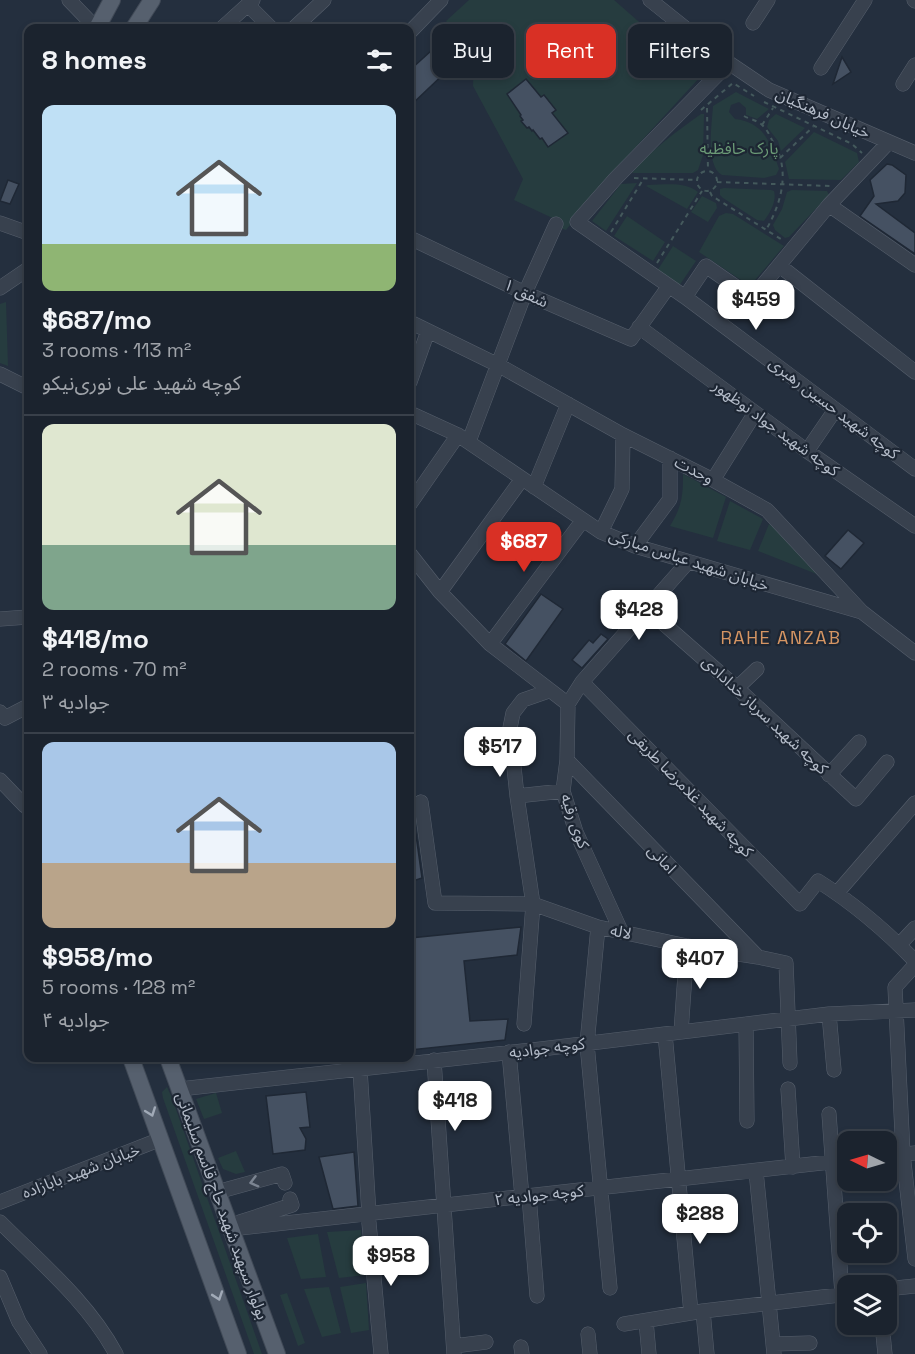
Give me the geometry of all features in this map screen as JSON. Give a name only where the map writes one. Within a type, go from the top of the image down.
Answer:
[{"type":"main road","points":[[99,24],[112,0]]},
{"type":"main road","points":[[137,24],[152,0]]},
{"type":"main road","name":"بولوار سپهبد شهید حاج قاسم سلیمانی","points":[[132,1062],[238,1354]]},
{"type":"main road","name":"بولوار سپهبد شهید حاج قاسم سلیمانی","points":[[170,1062],[276,1354]]},
{"type":"street","points":[[69,0],[93,24]]},
{"type":"street","points":[[298,24],[324,0]]},
{"type":"street","points":[[414,28],[441,0]]},
{"type":"street","name":"خیابان فرهنگیان","points":[[650,0],[680,24]]},
{"type":"street","points":[[753,23],[768,0]]},
{"type":"street","points":[[820,68],[865,0]]},
{"type":"street","points":[[227,24],[251,3],[268,24]]},
{"type":"street","name":"خیابان فرهنگیان","points":[[732,65],[769,90],[915,153]]},
{"type":"street","points":[[903,84],[915,65]]},
{"type":"street","points":[[616,178],[714,78]]},
{"type":"street","points":[[685,297],[706,266],[752,298],[830,205],[889,142]]},
{"type":"street","name":"کوچه شهید حسین رهبری","points":[[616,178],[577,222],[685,297],[915,469]]},
{"type":"street","points":[[830,205],[915,265]]},
{"type":"street","points":[[0,223],[24,232]]},
{"type":"street","points":[[414,499],[464,438],[498,366],[525,293],[556,224]]},
{"type":"street","name":"شفق ۱","points":[[414,240],[525,293],[631,339],[639,327]]},
{"type":"street","points":[[780,267],[915,372]]},
{"type":"street","points":[[0,288],[24,272]]},
{"type":"street","points":[[639,327],[669,286]]},
{"type":"street","name":"وحدت","points":[[414,324],[498,366],[623,435],[767,510],[862,612]]},
{"type":"street","name":"کوچه شهید جواد نوظهور","points":[[639,327],[807,451],[915,526]]},
{"type":"street","points":[[414,370],[428,331]]},
{"type":"street","points":[[0,374],[24,386]]},
{"type":"street","points":[[534,487],[568,404]]},
{"type":"street","points":[[807,451],[835,410]]},
{"type":"street","points":[[713,480],[755,413]]},
{"type":"street","name":"خیابان شهید عباس مبارکی","points":[[414,415],[464,438],[601,532],[635,546],[862,612],[915,653]]},
{"type":"street","points":[[601,532],[622,489],[623,435]]},
{"type":"street","points":[[635,546],[670,499],[670,458]]},
{"type":"street","points":[[440,592],[522,479]]},
{"type":"street","points":[[490,644],[583,520]]},
{"type":"street","points":[[414,559],[440,592],[490,644],[568,704],[582,682],[688,562]]},
{"type":"street","name":"کوچه شهید سرباز خدادادی","points":[[647,609],[737,687],[856,798],[887,762]]},
{"type":"street","points":[[0,619],[24,617]]},
{"type":"street","points":[[737,687],[758,669]]},
{"type":"street","name":"کوچه شهید غلامرضا طریقی","points":[[582,682],[800,904],[818,881],[837,893]]},
{"type":"street","points":[[524,1024],[533,904],[517,796],[510,728],[513,713],[523,700],[549,691]]},
{"type":"street","name":"کوی رقیه","points":[[568,704],[567,760],[563,791],[576,832],[621,931]]},
{"type":"street","points":[[3,715],[24,707]]},
{"type":"street","points":[[830,775],[859,742]]},
{"type":"street","name":"امانی","points":[[567,760],[758,957]]},
{"type":"street","points":[[0,780],[24,804]]},
{"type":"street","points":[[517,796],[563,791]]},
{"type":"street","name":"لاله","points":[[421,802],[434,901],[438,903],[533,904],[598,927],[687,946],[786,963],[787,1019]]},
{"type":"street","points":[[915,803],[837,893],[899,945],[915,963],[895,987],[915,1259]]},
{"type":"street","points":[[598,927],[587,1044],[610,1288]]},
{"type":"street","points":[[899,945],[915,928]]},
{"type":"street","points":[[681,1032],[687,946]]},
{"type":"street","name":"کوچه جوادیه","points":[[180,1089],[587,1044],[829,1014],[915,1010]]},
{"type":"street","points":[[829,1014],[834,1070]]},
{"type":"street","points":[[787,1019],[790,1063]]},
{"type":"street","points":[[746,1024],[747,1121]]},
{"type":"street","points":[[665,1034],[678,1179],[697,1312],[706,1354]]},
{"type":"street","points":[[509,1053],[537,1296]]},
{"type":"street","points":[[434,1060],[454,1350],[486,1342]]},
{"type":"street","points":[[360,1069],[369,1219],[381,1354]]},
{"type":"street","points":[[788,1089],[793,1167]]},
{"type":"street","points":[[829,1114],[843,1275]]},
{"type":"street","name":"خیابان شهید بابازاده","points":[[0,1202],[161,1139]]},
{"type":"street","name":"کوچه جوادیه ۲","points":[[230,1228],[369,1219],[444,1206],[525,1196],[837,1161]]},
{"type":"street","points":[[756,1171],[774,1349],[810,1343]]},
{"type":"street","points":[[217,1192],[282,1174],[285,1183]]},
{"type":"street","points":[[230,1228],[292,1205],[290,1199]]},
{"type":"street","points":[[0,1222],[87,1308],[106,1334],[116,1354]]},
{"type":"street","points":[[0,1277],[19,1322],[40,1354]]},
{"type":"street","points":[[897,1288],[915,1286]]},
{"type":"street","points":[[624,1324],[697,1312],[837,1295]]},
{"type":"street","points":[[646,1321],[649,1354]]},
{"type":"street","points":[[588,1334],[590,1354]]},
{"type":"street","points":[[883,1335],[885,1354]]},
{"type":"path","points":[[700,111],[733,83],[753,96]]},
{"type":"path","points":[[763,102],[852,144],[862,153],[863,159]]},
{"type":"path","points":[[707,107],[708,171]]},
{"type":"path","points":[[762,125],[773,108]]},
{"type":"path","points":[[744,116],[762,125],[776,146],[780,158],[783,184],[777,207],[766,230]]},
{"type":"path","points":[[780,158],[813,127]]},
{"type":"path","points":[[708,171],[716,176],[717,182],[715,188],[710,192],[702,191],[697,186],[696,180],[702,172],[708,171]]},
{"type":"path","points":[[616,178],[696,180]]},
{"type":"path","points":[[605,242],[644,178]]},
{"type":"path","points":[[717,182],[840,187]]},
{"type":"path","points":[[650,273],[702,191]]},
{"type":"path","points":[[710,192],[712,196],[785,242]]},
{"type":"green space","points":[[469,0],[614,0],[641,24],[628,24],[628,78],[699,78],[610,175],[566,230],[560,228],[561,222],[514,200],[523,179],[473,86],[473,78],[514,78],[514,24],[449,24],[446,21]],"holes":[[[526,80],[556,110],[552,113],[568,133],[540,139],[533,130],[527,128],[507,94]]]},
{"type":"green space","name":"پارک حافظیه","points":[[736,92],[769,109],[757,119],[746,115],[746,108],[739,102],[731,105],[729,112],[735,119],[753,125],[765,135],[779,169],[776,175],[764,178],[722,175],[713,163],[711,133],[713,106]]},
{"type":"green space","name":"پارک حافظیه","points":[[704,114],[703,155],[698,170],[693,173],[632,173],[656,149]]},
{"type":"green space","name":"پارک حافظیه","points":[[776,114],[805,128],[781,151],[778,141],[767,127],[769,120]]},
{"type":"green space","name":"پارک حافظیه","points":[[814,132],[857,153],[859,162],[841,180],[789,179],[785,162]]},
{"type":"green space","points":[[637,183],[606,231],[592,221],[621,184]]},
{"type":"green space","name":"پارک حافظیه","points":[[681,185],[698,192],[687,209],[646,186]]},
{"type":"green space","name":"پارک حافظیه","points":[[720,189],[774,191],[771,211],[764,221],[757,220],[723,198],[720,195]]},
{"type":"green space","name":"پارک حافظیه","points":[[792,190],[827,191],[829,195],[789,237],[785,238],[775,230],[773,225],[782,209],[787,192]]},
{"type":"green space","name":"پارک حافظیه","points":[[702,196],[716,203],[717,208],[708,222],[691,212]]},
{"type":"green space","points":[[726,213],[733,214],[784,246],[750,286],[699,252],[719,216]]},
{"type":"green space","points":[[627,216],[665,242],[653,261],[614,236]]},
{"type":"green space","points":[[673,246],[696,261],[679,286],[657,271]]},
{"type":"green space","points":[[6,302],[8,366],[0,363],[0,304]]},
{"type":"green space","points":[[683,474],[726,497],[713,538],[670,526],[681,501]]},
{"type":"green space","points":[[730,501],[763,519],[750,550],[717,541]]},
{"type":"green space","points":[[769,524],[782,533],[819,575],[758,551]]},
{"type":"green space","points":[[167,1087],[262,1354],[254,1354],[163,1098],[162,1092]]},
{"type":"green space","points":[[216,1093],[222,1113],[204,1119],[196,1099]]},
{"type":"green space","points":[[236,1151],[245,1172],[236,1174],[223,1169],[218,1158]]},
{"type":"green space","points":[[361,1230],[365,1275],[339,1278],[327,1232]]},
{"type":"green space","points":[[318,1234],[326,1277],[301,1279],[287,1238]]},
{"type":"green space","points":[[366,1283],[369,1330],[351,1333],[340,1287]]},
{"type":"green space","points":[[329,1287],[341,1333],[322,1337],[304,1289]]},
{"type":"green space","points":[[287,1293],[305,1343],[298,1346],[280,1295]]},
{"type":"building","points":[[432,50],[432,78],[439,78],[414,102],[414,66]]},
{"type":"building","points":[[842,57],[851,72],[833,84]]},
{"type":"building","points":[[526,79],[541,97],[544,95],[556,110],[552,113],[568,133],[548,147],[542,138],[540,139],[521,121],[523,120],[521,115],[507,94]]},
{"type":"building","points":[[887,164],[906,175],[905,193],[898,201],[876,204],[915,233],[915,254],[860,216],[874,196],[870,180]]},
{"type":"building","points":[[8,180],[19,184],[10,204],[0,201]]},
{"type":"building","points":[[848,530],[864,543],[841,569],[825,556]]},
{"type":"building","points":[[541,594],[563,609],[526,661],[505,644]]},
{"type":"building","points":[[601,634],[608,639],[582,668],[572,660],[589,640],[593,643]]},
{"type":"building","points":[[414,829],[416,835],[422,878],[414,881]]},
{"type":"building","points":[[521,927],[517,955],[464,961],[470,1021],[508,1019],[505,1040],[414,1050],[414,938]]},
{"type":"building","points":[[306,1092],[310,1127],[300,1128],[306,1139],[305,1150],[273,1154],[266,1096]]},
{"type":"building","points":[[354,1152],[358,1206],[333,1209],[319,1157]]},
{"type":"district","name":"RAHE ANZAB","points":[[781,637]]}]
